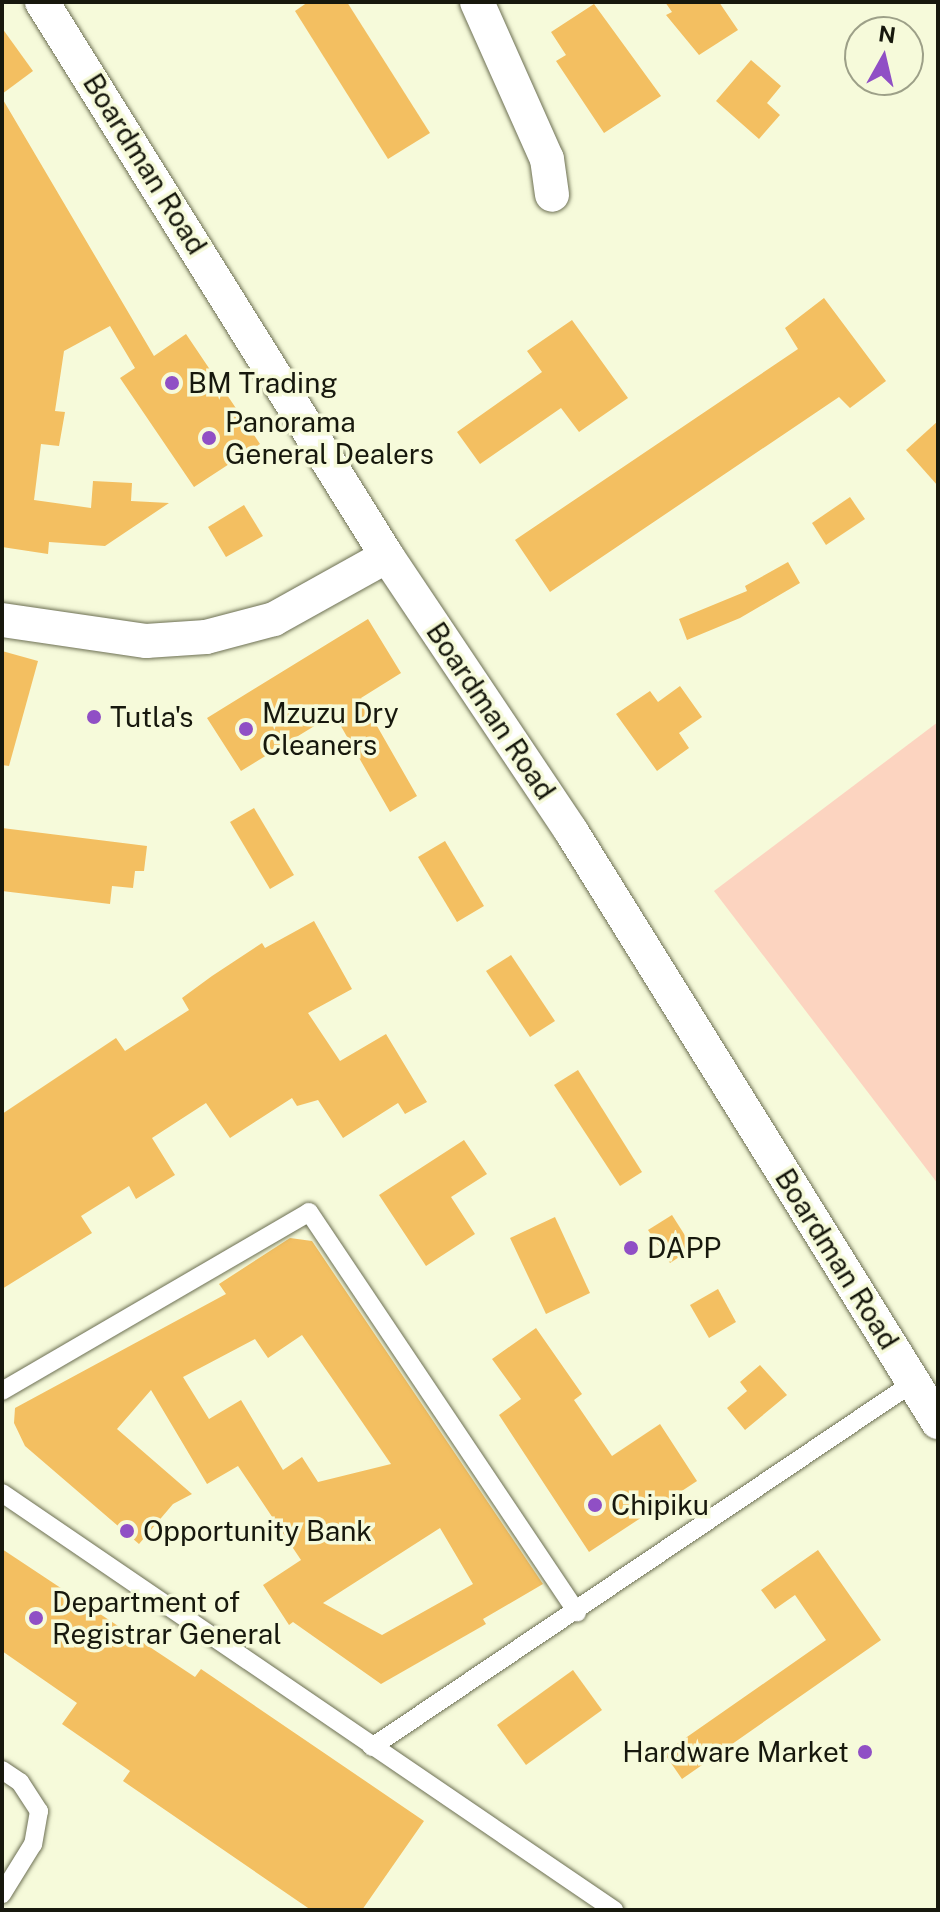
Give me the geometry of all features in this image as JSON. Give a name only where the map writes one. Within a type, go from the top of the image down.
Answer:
[{"type":"street","name":"Boardman Road","points":[[42,2],[387,556],[571,831],[938,1422]]},
{"type":"street","points":[[477,2],[547,159],[552,195]]},
{"type":"street","points":[[2,620],[146,641],[206,637],[274,619],[387,556]]},
{"type":"lane","points":[[2,1391],[309,1212],[577,1613]]},
{"type":"lane","points":[[372,1747],[577,1613],[914,1382]]},
{"type":"lane","points":[[2,1493],[614,1910]]},
{"type":"lane","points":[[2,1770],[20,1782],[39,1811],[33,1844],[2,1894]]},
{"type":"shaded area","points":[[938,722],[938,1184],[714,891]]},
{"type":"building","points":[[308,2],[347,2],[430,133],[388,159],[295,11]]},
{"type":"building","points":[[665,2],[719,2],[738,30],[699,55],[666,15],[672,12]]},
{"type":"building","points":[[594,4],[661,96],[604,133],[556,61],[566,55],[551,32]]},
{"type":"building","points":[[2,28],[33,71],[2,94]]},
{"type":"building","points":[[751,60],[781,86],[767,103],[780,115],[759,139],[716,101]]},
{"type":"building","points":[[2,98],[154,356],[186,334],[260,444],[194,487],[120,378],[135,368],[110,326],[64,351],[55,411],[65,412],[59,446],[41,444],[34,500],[91,508],[93,481],[132,483],[131,501],[169,503],[105,546],[49,542],[48,554],[2,547]]},
{"type":"building","points":[[824,298],[886,381],[850,408],[839,397],[550,592],[515,540],[798,349],[785,328]]},
{"type":"building","points":[[572,320],[628,398],[579,432],[561,408],[480,464],[457,432],[542,372],[527,351]]},
{"type":"building","points":[[938,421],[938,486],[906,450]]},
{"type":"building","points":[[850,497],[865,519],[826,545],[812,523]]},
{"type":"building","points":[[244,505],[263,536],[226,557],[208,527]]},
{"type":"building","points":[[788,562],[800,583],[740,618],[687,640],[679,619],[747,591],[745,586]]},
{"type":"building","points":[[368,619],[401,673],[361,698],[417,796],[390,812],[334,714],[241,771],[207,718]]},
{"type":"building","points":[[2,651],[38,661],[9,766],[2,765]]},
{"type":"building","points":[[680,686],[702,717],[679,733],[689,748],[657,771],[616,714],[650,691],[658,702]]},
{"type":"building","points":[[254,808],[294,875],[270,889],[230,822]]},
{"type":"building","points":[[2,828],[147,846],[144,871],[135,871],[133,888],[112,886],[110,904],[2,891]]},
{"type":"building","points":[[445,841],[484,906],[457,922],[418,857]]},
{"type":"building","points":[[314,921],[352,989],[308,1013],[340,1061],[386,1034],[427,1102],[405,1114],[398,1103],[343,1138],[318,1100],[297,1106],[292,1098],[230,1138],[206,1103],[152,1138],[175,1175],[136,1199],[129,1186],[81,1216],[92,1233],[2,1289],[2,1114],[116,1038],[125,1051],[189,1010],[182,998],[212,976],[262,943],[265,948]]},
{"type":"building","points":[[511,955],[555,1021],[530,1037],[486,971]]},
{"type":"building","points":[[578,1070],[642,1172],[620,1186],[554,1085]]},
{"type":"building","points":[[464,1140],[487,1174],[451,1197],[475,1234],[426,1266],[379,1195]]},
{"type":"building","points":[[672,1215],[693,1248],[670,1263],[648,1230]]},
{"type":"building","points":[[555,1217],[590,1293],[546,1314],[510,1238]]},
{"type":"building","points":[[290,1238],[312,1241],[543,1584],[483,1619],[486,1624],[381,1684],[293,1622],[289,1625],[263,1585],[301,1560],[238,1466],[207,1484],[151,1390],[117,1429],[192,1494],[173,1504],[139,1544],[25,1446],[14,1423],[15,1408],[226,1294],[219,1284]],"holes":[[[302,1335],[336,1384],[391,1464],[318,1482],[302,1457],[283,1470],[241,1400],[209,1419],[183,1377],[255,1339],[268,1358]],[[440,1528],[473,1584],[382,1635],[323,1603]]]},
{"type":"building","points":[[718,1289],[736,1322],[709,1338],[690,1305]]},
{"type":"building","points":[[536,1328],[582,1394],[574,1400],[612,1456],[660,1424],[697,1481],[589,1552],[499,1415],[521,1399],[492,1359]]},
{"type":"building","points":[[760,1365],[787,1395],[745,1430],[727,1408],[747,1391],[740,1382]]},
{"type":"building","points":[[2,1549],[195,1677],[201,1669],[424,1821],[362,1910],[311,1910],[123,1781],[130,1771],[62,1724],[77,1703],[2,1651]]},
{"type":"building","points":[[818,1550],[881,1640],[682,1779],[664,1753],[826,1640],[795,1595],[775,1609],[761,1590]]},
{"type":"building","points":[[573,1670],[602,1710],[526,1765],[497,1725]]},
{"type":"place","name":"BM Trading","points":[[172,383]]},
{"type":"place","name":"Panorama General Dealers","points":[[209,438]]},
{"type":"place","name":"Tutla's","points":[[94,717]]},
{"type":"place","name":"Mzuzu Dry Cleaners","points":[[246,729]]},
{"type":"place","name":"DAPP","points":[[631,1248]]},
{"type":"place","name":"Chipiku","points":[[595,1505]]},
{"type":"place","name":"Opportunity Bank","points":[[127,1531]]},
{"type":"place","name":"Department of Registrar General","points":[[36,1618]]},
{"type":"place","name":"Hardware Market","points":[[865,1752]]}]
